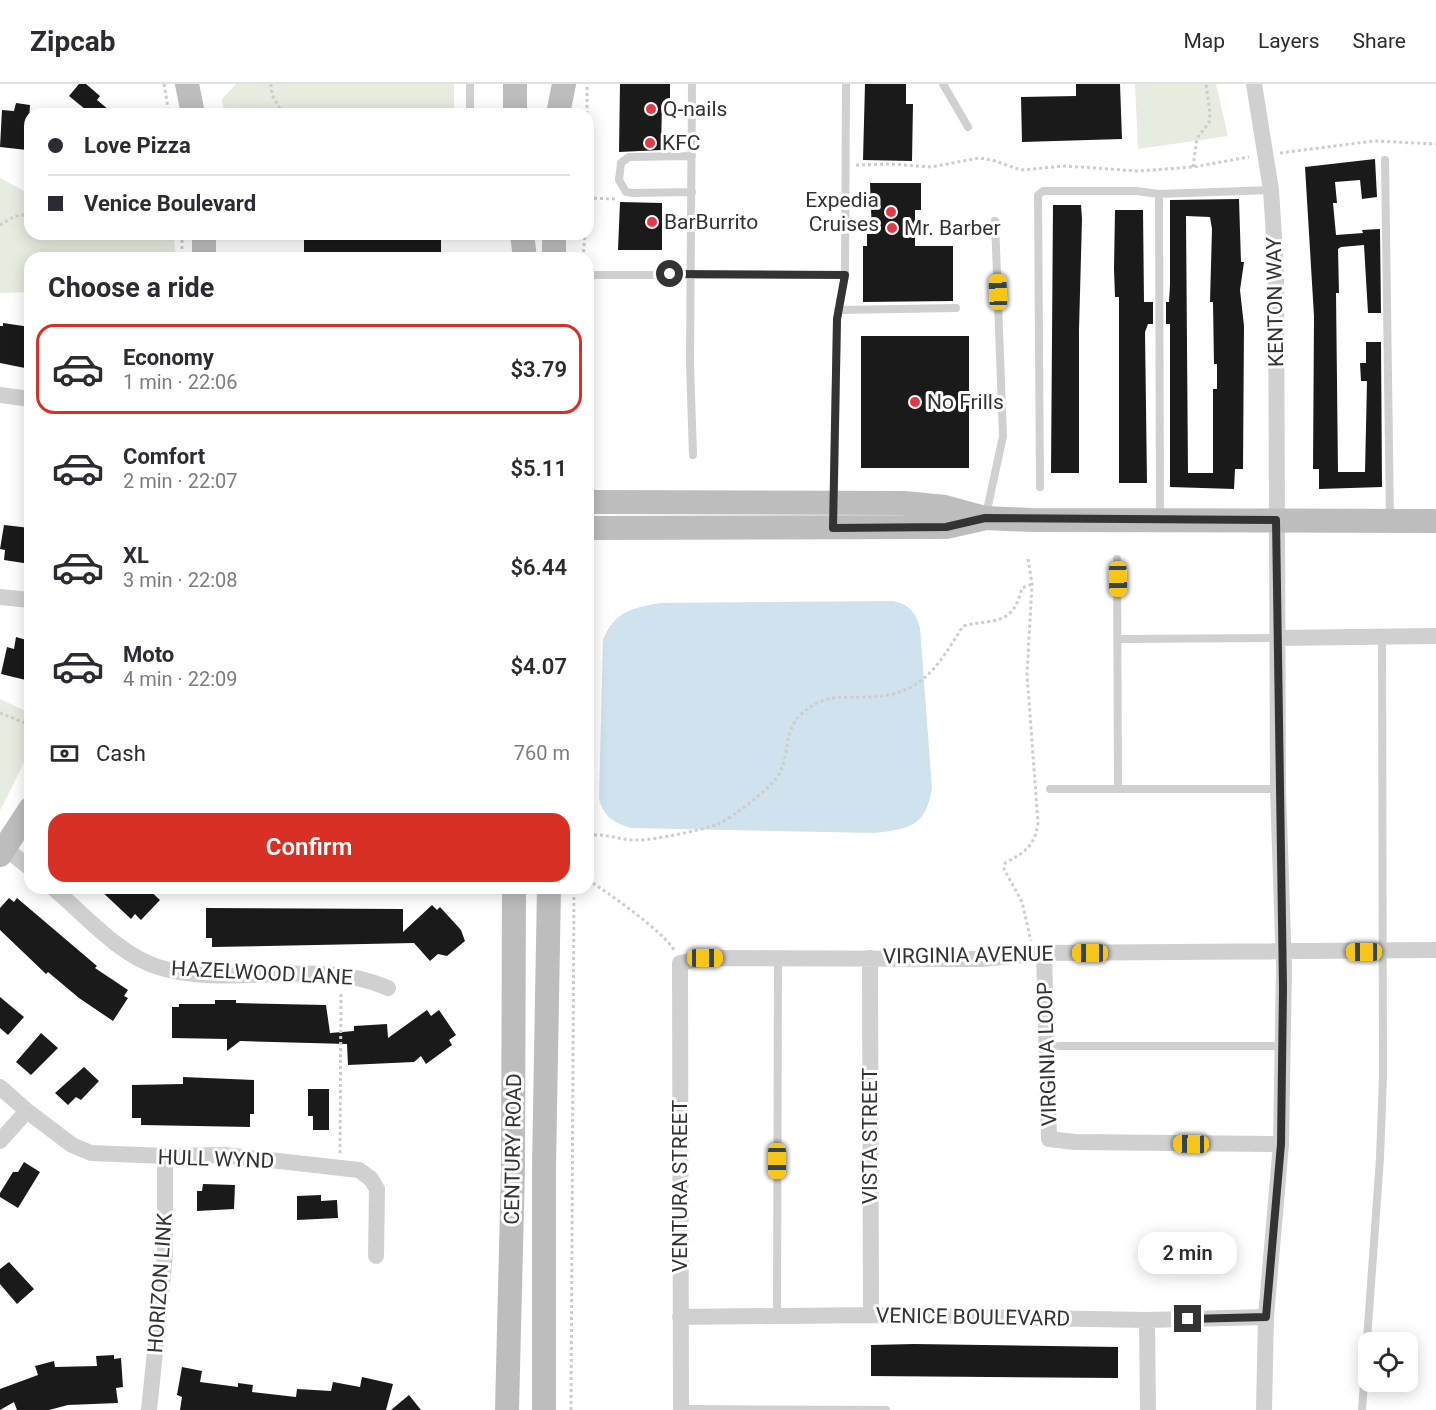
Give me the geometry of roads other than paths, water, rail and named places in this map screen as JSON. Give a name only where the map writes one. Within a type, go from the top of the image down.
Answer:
[{"type":"main road","points":[[187,84],[192,108]]},
{"type":"main road","points":[[515,84],[515,108]]},
{"type":"main road","points":[[553,84],[553,108]]},
{"type":"main road","points":[[559,108],[564,84]]},
{"type":"main road","points":[[594,489],[636,504]]},
{"type":"main road","points":[[594,502],[833,515]]},
{"type":"main road","points":[[594,528],[833,515],[904,503],[945,507],[985,518],[1436,521]]},
{"type":"main road","points":[[594,544],[599,536],[620,528]]},
{"type":"main road","points":[[3,852],[24,819]]},
{"type":"main road","name":"CENTURY ROAD","points":[[507,1410],[513,1156],[514,894]]},
{"type":"main road","name":"CENTURY ROAD","points":[[544,1410],[544,1167],[549,894]]},
{"type":"street","name":"KENTON WAY","points":[[1254,84],[1271,190],[1276,267],[1278,789],[1284,952],[1281,1144],[1266,1317],[1264,1410]]},
{"type":"street","points":[[0,396],[24,398]]},
{"type":"street","points":[[0,597],[24,599]]},
{"type":"street","points":[[1277,638],[1436,636]]},
{"type":"street","points":[[3,852],[24,864]]},
{"type":"street","name":"HAZELWOOD LANE","points":[[60,894],[127,952],[159,967],[206,974],[340,975],[369,979],[388,988]]},
{"type":"street","name":"VIRGINIA AVENUE","points":[[680,963],[705,958],[982,958],[1038,953],[1436,950]]},
{"type":"street","name":"VIRGINIA LOOP","points":[[1038,953],[1047,1046],[1049,1139],[1076,1142],[1281,1144]]},
{"type":"street","name":"VISTA STREET","points":[[870,958],[871,1315]]},
{"type":"street","name":"VENTURA STREET","points":[[680,963],[681,1410]]},
{"type":"street","name":"HULL WYND","points":[[0,1087],[72,1145],[91,1153],[165,1156],[225,1155],[360,1170],[371,1179],[377,1189],[376,1256]]},
{"type":"street","points":[[0,1141],[27,1111]]},
{"type":"street","name":"HORIZON LINK","points":[[149,1410],[165,1255],[165,1156]]},
{"type":"street","name":"VENICE BOULEVARD","points":[[680,1317],[777,1318],[871,1315],[1148,1320],[1266,1317]]},
{"type":"street","points":[[1148,1320],[1148,1410]]},
{"type":"lane","points":[[470,84],[470,108]]},
{"type":"lane","points":[[692,84],[693,455]]},
{"type":"lane","points":[[833,515],[838,310],[845,275],[846,84]]},
{"type":"lane","points":[[943,84],[968,128]]},
{"type":"lane","points":[[692,156],[628,158],[621,163],[619,180],[626,192],[692,192]]},
{"type":"lane","points":[[1385,160],[1390,521]]},
{"type":"lane","points":[[1040,487],[1038,195],[1043,190],[1136,191],[1159,194],[1271,190]]},
{"type":"lane","points":[[1159,194],[1160,520]]},
{"type":"lane","points":[[985,518],[1003,435],[995,221]]},
{"type":"lane","points":[[594,275],[845,275]]},
{"type":"lane","points":[[838,310],[956,308]]},
{"type":"lane","points":[[1118,559],[1118,788]]},
{"type":"lane","points":[[1362,1410],[1380,1158],[1382,636]]},
{"type":"lane","points":[[1118,639],[1277,638]]},
{"type":"lane","points":[[1050,789],[1278,789]]},
{"type":"lane","points":[[777,1318],[778,958]]},
{"type":"lane","points":[[1047,1046],[1282,1046]]},
{"type":"lane","points":[[681,1410],[886,1410]]},
{"type":"water","points":[[892,601],[910,609],[920,628],[932,788],[921,818],[898,830],[875,833],[631,828],[607,815],[599,799],[603,640],[619,617],[633,609],[660,603]]},
{"type":"place","name":"Q-nails","points":[[651,109]]},
{"type":"place","name":"KFC","points":[[650,143]]},
{"type":"place","name":"Expedia Cruises","points":[[891,212]]},
{"type":"place","name":"BarBurrito","points":[[652,222]]},
{"type":"place","name":"Mr. Barber","points":[[892,228]]},
{"type":"place","name":"No Frills","points":[[915,402]]}]
